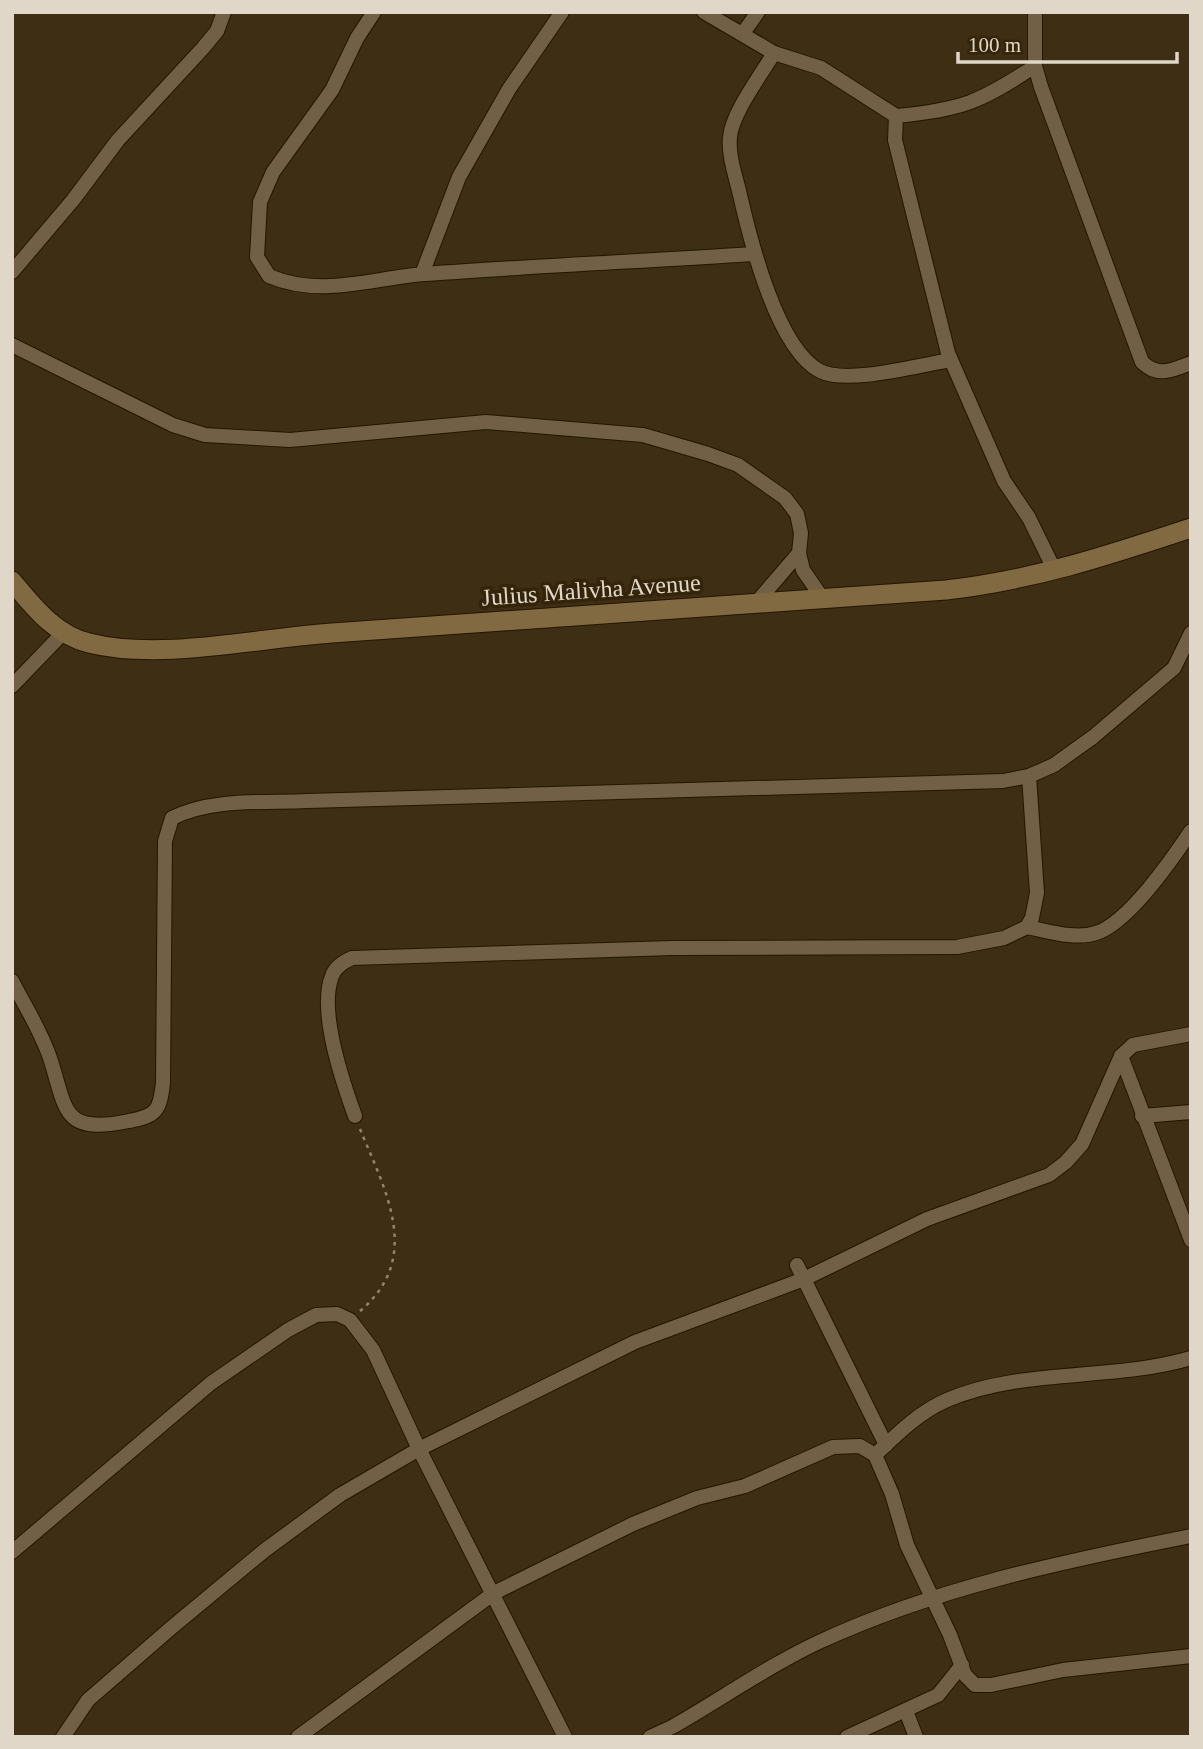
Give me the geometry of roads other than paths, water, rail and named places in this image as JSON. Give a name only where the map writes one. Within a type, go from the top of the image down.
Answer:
[{"type":"street","points":[[12,272],[74,200],[118,140],[217,31],[224,12]]},
{"type":"street","points":[[374,12],[357,38],[332,90],[273,172],[260,202],[257,257],[269,276],[305,286],[335,287],[422,274],[754,254]]},
{"type":"street","points":[[422,274],[459,177],[509,89],[562,12]]},
{"type":"street","points":[[704,12],[774,53],[821,68],[896,116],[960,108],[990,96],[1035,66]]},
{"type":"street","points":[[743,33],[758,12]]},
{"type":"street","points":[[1035,12],[1035,66],[1142,362],[1150,370],[1159,373],[1191,363]]},
{"type":"street","points":[[774,53],[729,136],[730,153],[754,254],[770,297],[793,343],[810,364],[821,372],[837,376],[951,360]]},
{"type":"street","points":[[896,116],[895,141],[900,170],[951,360],[1004,481],[1029,518],[1055,571]]},
{"type":"street","points":[[12,345],[173,425],[205,435],[290,440],[486,422],[643,435],[674,442],[738,465],[785,498],[797,514],[801,533],[799,553],[803,570],[823,599]]},
{"type":"street","name":"Julius Malivha Avenue","points":[[12,581],[49,622],[63,633],[86,643],[152,649],[302,635],[823,599],[1008,583],[1191,528]]},
{"type":"street","points":[[756,603],[799,553]]},
{"type":"street","points":[[12,686],[63,633]]},
{"type":"street","points":[[12,981],[50,1059],[63,1107],[85,1124],[99,1126],[141,1119],[153,1114],[161,1105],[165,841],[172,818],[181,813],[229,804],[1003,781],[1029,776],[1054,765],[1093,737],[1174,668],[1191,633]]},
{"type":"street","points":[[355,1116],[329,1022],[332,976],[341,964],[352,958],[672,948],[957,947],[1004,938],[1027,927],[1032,918],[1037,893],[1029,776]]},
{"type":"street","points":[[1027,927],[1069,935],[1095,934],[1112,925],[1140,897],[1191,831]]},
{"type":"street","points":[[63,1737],[88,1700],[265,1550],[340,1495],[419,1450],[635,1342],[804,1279],[927,1219],[1049,1175],[1066,1162],[1082,1144],[1121,1056],[1133,1045],[1191,1034]]},
{"type":"street","points":[[1121,1056],[1191,1240]]},
{"type":"street","points":[[1142,1116],[1191,1112]]},
{"type":"street","points":[[797,1265],[880,1450],[907,1545],[969,1681],[983,1686],[1063,1670],[1191,1656]]},
{"type":"street","points":[[12,1552],[84,1494],[173,1414],[288,1330],[316,1315],[337,1314],[350,1320],[373,1350],[419,1450],[565,1737]]},
{"type":"street","points":[[880,1450],[901,1429],[946,1401],[988,1387],[1191,1358]]},
{"type":"street","points":[[298,1737],[494,1593],[633,1524],[697,1498],[745,1486],[833,1447],[860,1446],[880,1450]]},
{"type":"street","points":[[650,1737],[817,1643],[932,1597],[1062,1563],[1191,1536]]},
{"type":"street","points":[[847,1737],[938,1695],[962,1665]]},
{"type":"street","points":[[906,1711],[916,1737]]}]
